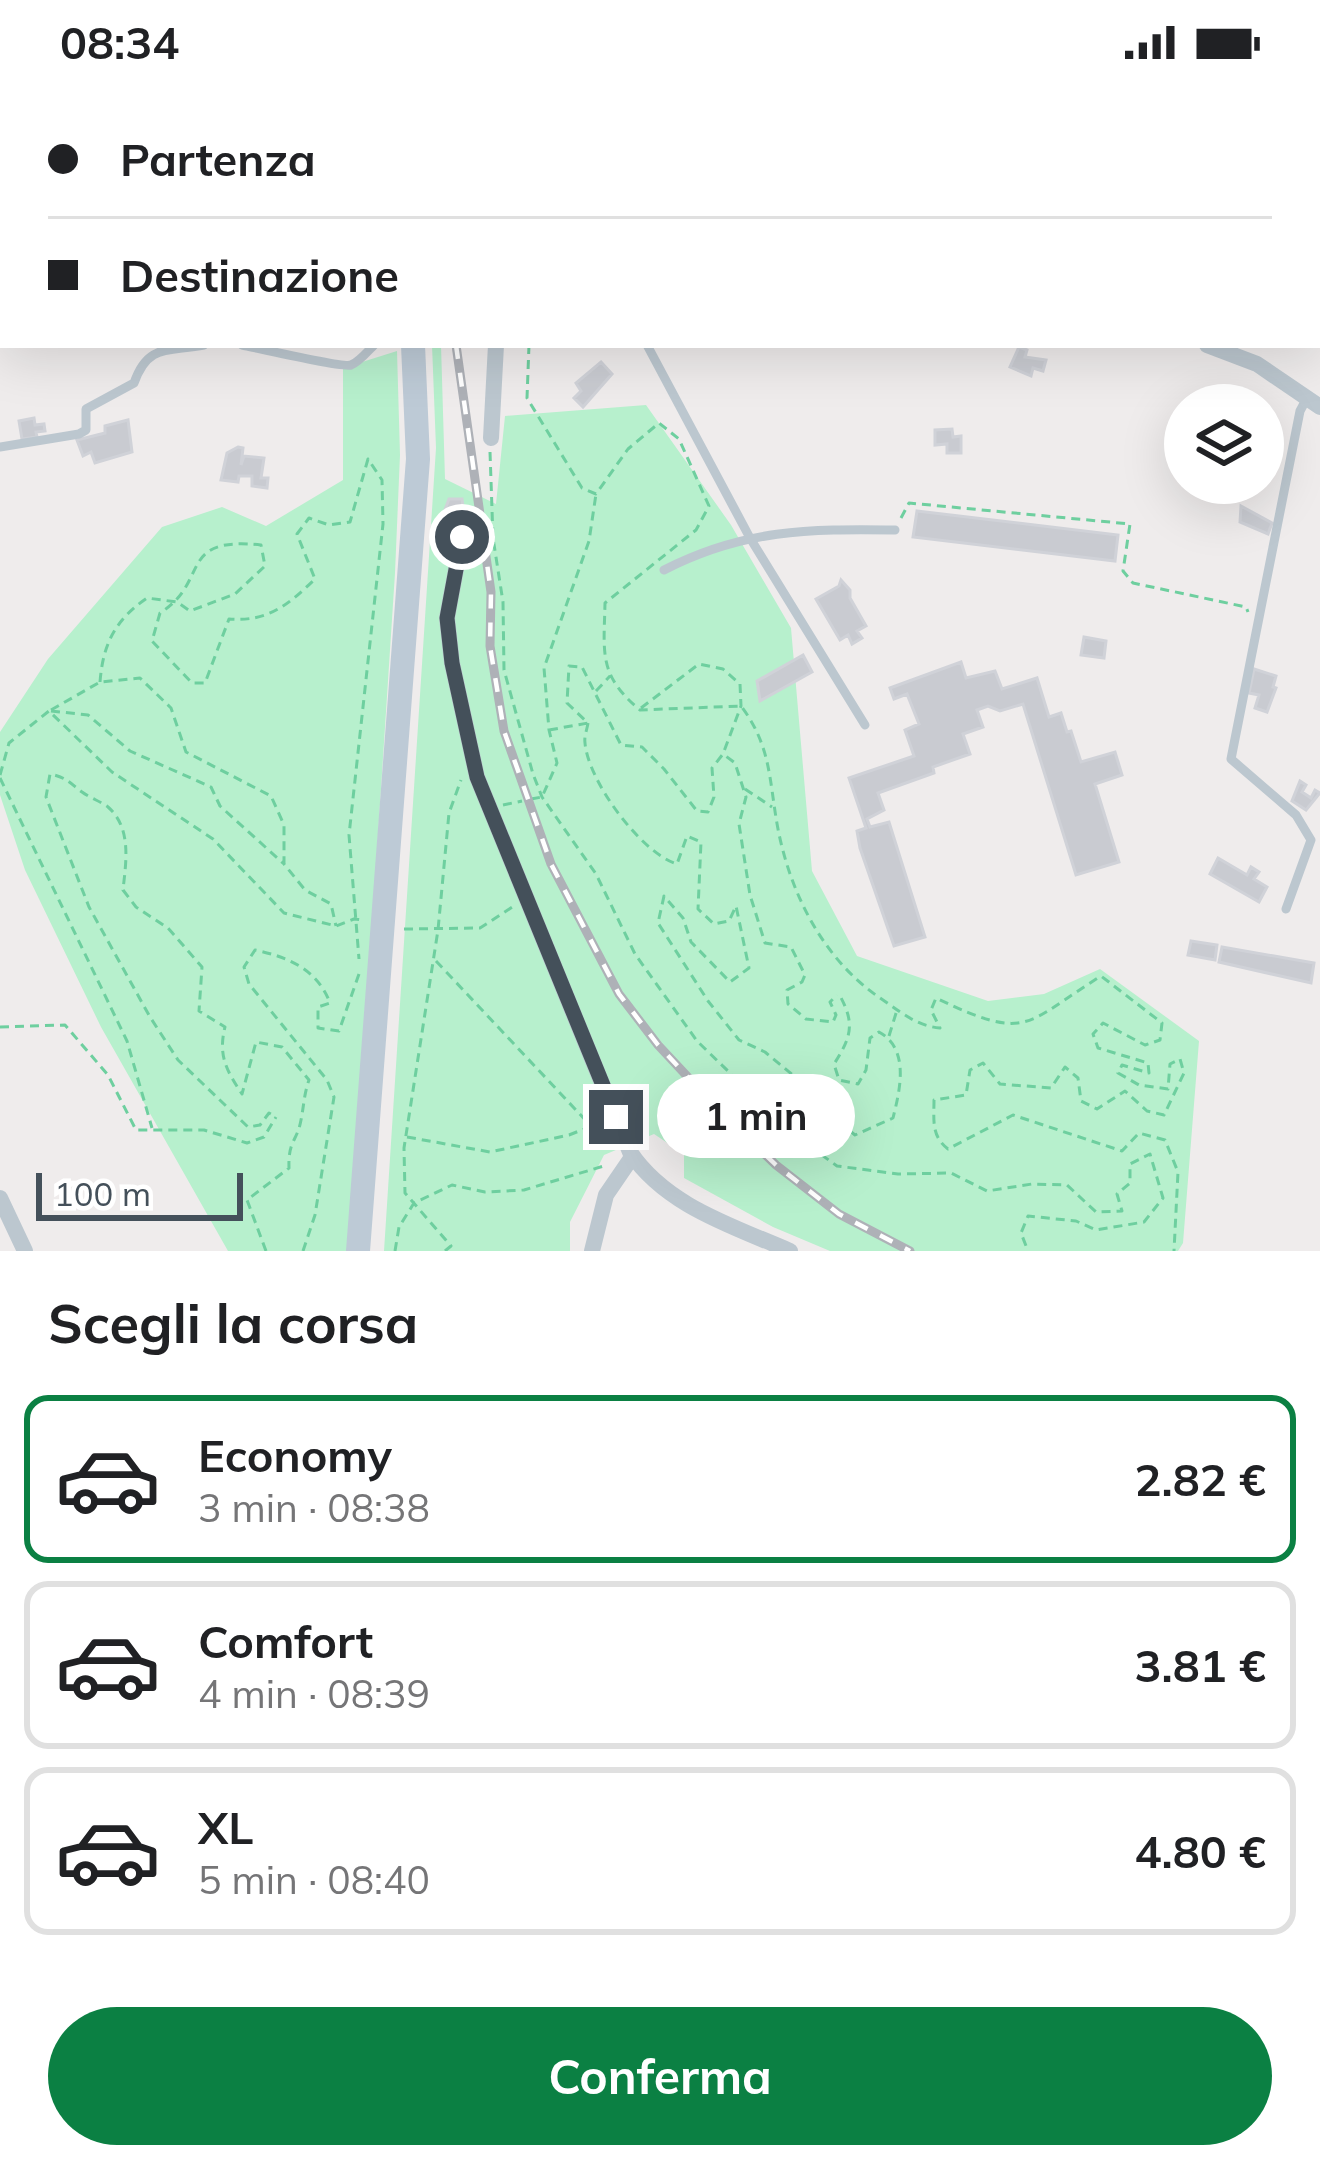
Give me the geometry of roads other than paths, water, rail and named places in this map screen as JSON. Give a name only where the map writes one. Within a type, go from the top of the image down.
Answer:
[{"type":"main road","points":[[358,1251],[418,459],[413,348]]},
{"type":"street","points":[[491,438],[496,348]]},
{"type":"street","points":[[1215,348],[1258,364],[1313,402]]},
{"type":"street","points":[[462,537],[447,618],[477,777],[631,1155],[676,1198],[790,1251]]},
{"type":"street","points":[[592,1251],[606,1195],[631,1155]]},
{"type":"street","points":[[0,1198],[25,1251]]},
{"type":"lane","points":[[0,447],[79,434],[86,430],[86,409],[134,383],[141,362],[151,354],[186,348]]},
{"type":"lane","points":[[259,348],[338,367],[351,365],[371,348]]},
{"type":"lane","points":[[648,348],[750,538],[866,725]]},
{"type":"lane","points":[[1286,909],[1312,840],[1296,815],[1231,759],[1300,411],[1313,402]]},
{"type":"lane","points":[[664,569],[703,550],[800,529],[895,530]]},
{"type":"railway","points":[[456,348],[491,592],[490,646],[504,731],[551,864],[619,994],[658,1045],[776,1165],[839,1214],[910,1251]]}]
